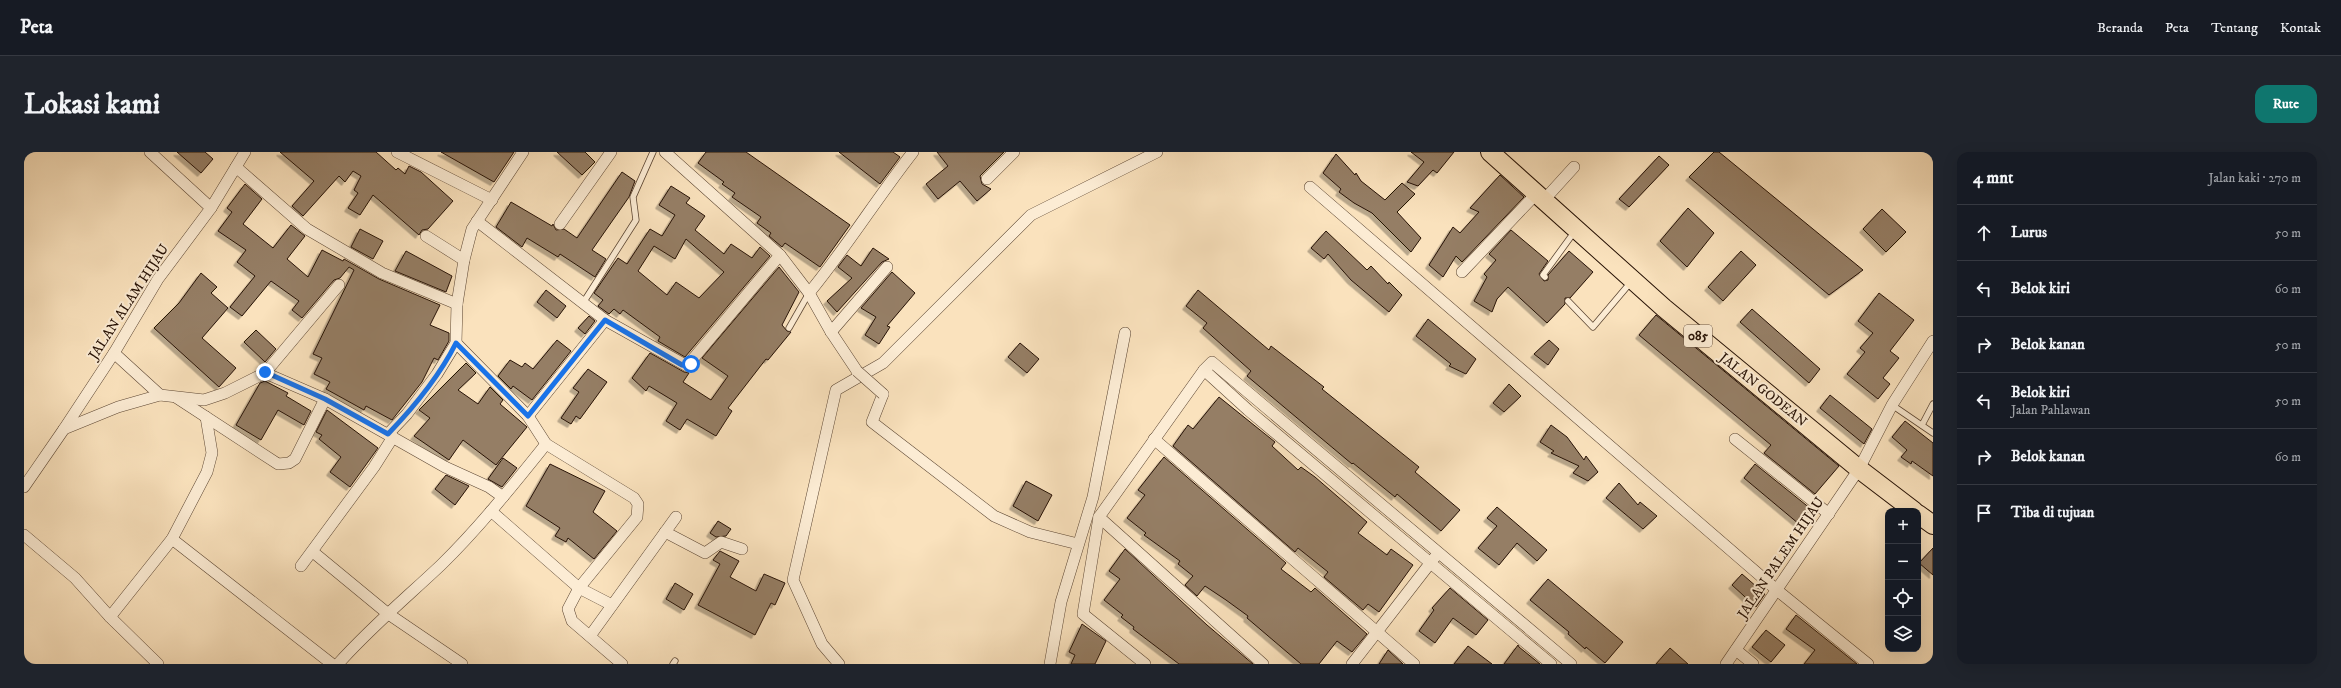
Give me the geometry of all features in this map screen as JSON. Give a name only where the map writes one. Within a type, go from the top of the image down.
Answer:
[{"type":"main road","name":"JALAN GODEAN","points":[[1490,152],[1632,280],[1859,469],[1910,508]]},
{"type":"main road","points":[[1921,516],[1933,525]]},
{"type":"street","points":[[150,152],[211,208]]},
{"type":"street","name":"JALAN ALAM HIJAU","points":[[24,487],[114,353],[158,279],[211,208],[245,152]]},
{"type":"street","points":[[397,152],[492,200]]},
{"type":"street","points":[[301,566],[313,552],[343,507],[374,467],[390,436],[437,374],[456,343],[457,304],[464,260],[472,228],[523,152]]},
{"type":"street","points":[[560,224],[611,152]]},
{"type":"street","points":[[665,152],[780,256],[809,293],[831,332],[857,371],[883,394],[872,422],[994,516],[1030,532],[1078,544]]},
{"type":"street","points":[[809,293],[830,268],[884,188],[913,152]]},
{"type":"street","points":[[987,179],[1014,152]]},
{"type":"street","points":[[839,664],[822,644],[793,580],[836,390],[883,363],[1031,215],[1156,152]]},
{"type":"street","points":[[236,167],[306,229],[382,273],[457,304]]},
{"type":"street","points":[[1462,272],[1540,197],[1574,167]]},
{"type":"street","points":[[1310,187],[1778,591],[1868,664]]},
{"type":"street","points":[[476,221],[605,320],[687,366],[691,364],[780,256]]},
{"type":"street","points":[[426,236],[464,260]]},
{"type":"street","points":[[831,332],[887,267]]},
{"type":"street","points":[[64,429],[118,407],[160,395],[204,400],[225,393],[265,372],[339,285]]},
{"type":"street","points":[[528,416],[605,320]]},
{"type":"street","points":[[1050,664],[1061,602],[1093,497],[1125,333]]},
{"type":"street","name":"JALAN PALEM HIJAU","points":[[1726,664],[1762,610],[1778,591],[1859,469],[1892,405],[1933,341]]},
{"type":"street","points":[[456,343],[528,416],[546,444],[634,498],[638,504],[637,517],[579,588],[568,610],[572,621],[622,664]]},
{"type":"street","points":[[114,353],[160,395]]},
{"type":"street","points":[[1145,664],[1083,614],[1099,517],[1204,370],[1212,362],[1217,364],[1438,554],[1571,664]]},
{"type":"street","points":[[1204,370],[1254,415],[1551,664]]},
{"type":"street","points":[[265,372],[325,399],[445,467],[489,488],[503,497]]},
{"type":"street","points":[[177,398],[278,464],[289,463],[295,459],[325,399]]},
{"type":"street","points":[[110,617],[172,539],[207,472],[212,453],[206,417]]},
{"type":"street","points":[[1154,439],[1414,664]]},
{"type":"street","points":[[1735,439],[1829,514]]},
{"type":"street","points":[[338,664],[387,612],[442,564],[491,511],[546,444]]},
{"type":"street","points":[[491,511],[579,588],[612,605]]},
{"type":"street","points":[[590,636],[676,517]]},
{"type":"street","points":[[1099,517],[1263,664]]},
{"type":"street","points":[[665,532],[705,553],[721,542],[742,549]]},
{"type":"street","points":[[24,535],[75,578],[110,617],[158,664]]},
{"type":"street","points":[[172,539],[332,664]]},
{"type":"street","points":[[313,552],[387,612],[462,664]]},
{"type":"street","points":[[1352,664],[1430,562],[1438,554]]},
{"type":"street","points":[[1736,650],[1753,664]]},
{"type":"lane","points":[[583,303],[636,220],[633,197],[653,152]]},
{"type":"lane","points":[[1545,277],[1543,275],[1577,229]]},
{"type":"lane","points":[[1568,301],[1593,327],[1632,280]]},
{"type":"lane","points":[[790,328],[809,293]]},
{"type":"lane","points":[[1922,425],[1933,404]]},
{"type":"lane","points":[[1892,405],[1933,433]]},
{"type":"building","points":[[177,152],[205,152],[213,159],[201,173]]},
{"type":"building","points":[[280,152],[376,152],[396,170],[398,168],[405,174],[409,166],[421,172],[453,201],[428,229],[422,230],[419,235],[373,195],[360,215],[348,208],[358,193],[354,190],[361,176],[353,171],[345,182],[339,176],[303,216],[292,206],[314,181]]},
{"type":"building","points":[[441,152],[514,152],[494,182]]},
{"type":"building","points":[[557,152],[585,152],[595,162],[582,175]]},
{"type":"building","points":[[706,152],[746,152],[850,225],[820,267],[785,243],[782,247],[769,236],[771,233],[757,223],[761,217],[732,197],[735,193],[722,184],[724,182],[698,163]]},
{"type":"building","points":[[839,152],[893,152],[900,157],[880,184]]},
{"type":"building","points":[[937,152],[1004,152],[980,176],[982,184],[991,189],[977,201],[960,181],[938,199],[926,184],[948,166]]},
{"type":"building","points":[[1411,152],[1454,152],[1437,173],[1433,170],[1418,186],[1407,182],[1424,162]]},
{"type":"building","points":[[1714,152],[1719,152],[1863,270],[1829,295],[1689,177]]},
{"type":"building","points":[[1336,154],[1355,175],[1356,173],[1361,181],[1385,200],[1402,183],[1415,194],[1397,212],[1421,238],[1411,252],[1372,213],[1354,203],[1339,192],[1341,189],[1323,173]]},
{"type":"building","points":[[1659,156],[1669,165],[1629,207],[1619,199]]},
{"type":"building","points":[[622,172],[635,181],[629,197],[592,250],[606,259],[595,277],[560,254],[558,257],[527,238],[522,247],[496,227],[511,202],[552,226],[553,224],[556,230],[564,229],[577,238]]},
{"type":"building","points":[[1500,175],[1524,197],[1462,262],[1456,256],[1443,277],[1429,265],[1453,227],[1460,233],[1479,212],[1470,208]]},
{"type":"building","points":[[245,184],[262,199],[243,224],[273,248],[291,225],[305,236],[287,259],[308,277],[322,250],[343,261],[344,259],[379,279],[440,305],[430,325],[449,333],[449,341],[438,360],[434,358],[422,382],[392,420],[366,406],[364,410],[326,389],[330,382],[314,374],[322,358],[313,354],[354,270],[349,267],[340,278],[334,280],[302,318],[292,310],[299,301],[271,281],[242,316],[230,307],[255,276],[237,262],[246,250],[218,231],[232,212],[227,208]]},
{"type":"building","points":[[671,186],[690,198],[686,203],[705,216],[695,230],[724,254],[731,244],[752,258],[760,247],[770,256],[685,357],[658,341],[660,337],[623,310],[620,314],[614,309],[609,314],[598,306],[603,300],[594,293],[618,258],[627,264],[650,229],[662,236],[675,215],[659,205]],"holes":[[[686,239],[724,272],[699,298],[676,282],[667,295],[638,271],[654,246],[675,259]]]},
{"type":"building","points":[[1688,208],[1714,233],[1687,267],[1660,241]]},
{"type":"building","points":[[1882,209],[1906,232],[1886,252],[1863,229]]},
{"type":"building","points":[[360,229],[383,241],[373,259],[351,247]]},
{"type":"building","points":[[1511,230],[1548,261],[1539,274],[1544,281],[1548,280],[1548,275],[1569,251],[1593,272],[1570,298],[1565,298],[1565,304],[1547,323],[1508,287],[1497,299],[1492,312],[1474,301],[1487,277],[1484,274],[1496,260],[1489,254]]},
{"type":"building","points":[[1326,231],[1367,270],[1371,266],[1388,284],[1389,282],[1402,295],[1389,312],[1351,280],[1328,254],[1324,259],[1311,248]]},
{"type":"building","points":[[873,248],[889,259],[882,262],[837,312],[827,301],[852,278],[838,267],[847,255],[861,266]]},
{"type":"building","points":[[406,251],[452,276],[446,292],[395,271]]},
{"type":"building","points":[[1741,251],[1756,265],[1723,301],[1708,287]]},
{"type":"building","points":[[779,267],[799,292],[782,325],[787,331],[791,332],[768,360],[766,359],[728,408],[732,411],[716,436],[687,419],[680,430],[666,421],[677,403],[649,386],[646,391],[632,378],[650,353],[684,372],[689,373],[683,382],[711,400],[728,376],[702,358]]},
{"type":"building","points":[[892,272],[915,293],[887,326],[890,327],[879,344],[865,335],[876,317],[861,308]]},
{"type":"building","points":[[201,273],[217,287],[211,293],[228,308],[202,338],[236,368],[219,387],[154,328],[179,303]]},
{"type":"building","points":[[546,290],[566,306],[557,318],[537,302]]},
{"type":"building","points":[[1198,290],[1269,350],[1271,346],[1324,387],[1322,389],[1419,467],[1415,472],[1460,510],[1441,531],[1397,494],[1395,497],[1353,463],[1352,464],[1247,376],[1251,371],[1203,328],[1207,323],[1186,306]]},
{"type":"building","points":[[1879,293],[1914,320],[1890,351],[1899,358],[1883,378],[1890,384],[1878,399],[1847,374],[1865,352],[1860,348],[1873,333],[1858,321]]},
{"type":"building","points":[[1752,309],[1820,369],[1809,383],[1740,322]]},
{"type":"building","points":[[1656,315],[1839,466],[1815,494],[1764,453],[1771,445],[1639,335]]},
{"type":"building","points":[[589,316],[595,321],[585,334],[578,328]]},
{"type":"building","points":[[1428,319],[1476,359],[1466,374],[1449,366],[1451,364],[1416,336]]},
{"type":"building","points":[[256,330],[276,349],[265,362],[244,342]]},
{"type":"building","points":[[557,340],[571,351],[532,400],[513,386],[511,389],[498,376],[510,360],[522,367],[525,363],[533,369]]},
{"type":"building","points":[[1549,340],[1559,349],[1548,365],[1534,354]]},
{"type":"building","points":[[1020,343],[1039,359],[1027,373],[1008,357]]},
{"type":"building","points":[[466,363],[476,373],[458,390],[478,404],[490,387],[503,400],[500,404],[527,427],[496,465],[463,440],[449,460],[414,436],[430,418],[419,410]]},
{"type":"building","points":[[588,369],[607,382],[580,419],[576,416],[571,424],[561,418],[579,392],[573,388]]},
{"type":"building","points":[[265,381],[288,393],[286,396],[311,411],[304,425],[278,410],[261,440],[236,425],[260,383]]},
{"type":"building","points":[[1509,384],[1521,396],[1504,412],[1493,403]]},
{"type":"building","points":[[1830,395],[1872,429],[1864,444],[1820,408]]},
{"type":"building","points":[[1219,397],[1275,442],[1272,446],[1298,470],[1301,467],[1315,477],[1367,522],[1358,533],[1387,555],[1391,549],[1413,565],[1379,612],[1368,604],[1363,610],[1324,577],[1328,572],[1298,548],[1295,552],[1173,446],[1188,425],[1193,429]]},
{"type":"building","points":[[327,410],[378,448],[350,487],[330,472],[341,457],[319,439],[322,435],[316,432]]},
{"type":"building","points":[[1905,421],[1933,443],[1933,476],[1912,461],[1911,464],[1901,457],[1907,450],[1892,437]]},
{"type":"building","points":[[1551,425],[1567,437],[1584,460],[1586,456],[1598,472],[1588,481],[1573,473],[1579,466],[1551,453],[1554,451],[1540,442]]},
{"type":"building","points":[[1164,457],[1286,563],[1281,569],[1311,592],[1315,588],[1367,634],[1352,652],[1337,641],[1319,664],[1301,664],[1247,618],[1248,616],[1226,600],[1205,586],[1197,596],[1185,585],[1193,576],[1178,564],[1180,561],[1144,535],[1146,533],[1127,518],[1145,495],[1138,490]]},
{"type":"building","points":[[503,458],[517,468],[502,487],[488,479]]},
{"type":"building","points":[[550,464],[605,491],[593,512],[617,531],[594,559],[568,538],[566,542],[555,536],[560,528],[526,506]]},
{"type":"building","points":[[1755,464],[1811,509],[1799,524],[1744,478]]},
{"type":"building","points":[[446,475],[469,486],[455,505],[435,489]]},
{"type":"building","points":[[1026,481],[1052,495],[1038,521],[1013,506]]},
{"type":"building","points":[[1619,483],[1638,505],[1640,502],[1657,516],[1643,529],[1606,498]]},
{"type":"building","points":[[1497,507],[1547,550],[1537,561],[1517,543],[1499,565],[1478,548],[1497,526],[1487,518]]},
{"type":"building","points":[[718,521],[731,529],[726,536],[716,537],[710,533]]},
{"type":"building","points":[[1933,548],[1933,575],[1921,565],[1921,561]]},
{"type":"building","points":[[1125,549],[1207,625],[1253,664],[1179,664],[1133,629],[1134,627],[1121,617],[1123,615],[1104,600],[1120,579],[1109,571]]},
{"type":"building","points":[[720,551],[739,561],[730,577],[756,591],[764,574],[785,583],[775,605],[771,603],[755,635],[698,605],[720,564],[713,560]]},
{"type":"building","points":[[1742,574],[1765,594],[1756,607],[1732,585]]},
{"type":"building","points":[[1548,579],[1623,642],[1605,663],[1586,647],[1585,649],[1568,634],[1569,632],[1530,600]]},
{"type":"building","points":[[675,583],[693,594],[684,610],[666,599]]},
{"type":"building","points":[[1450,588],[1488,620],[1476,635],[1453,618],[1435,643],[1419,631],[1434,610],[1432,608]]},
{"type":"building","points":[[1796,615],[1857,664],[1804,664],[1815,650],[1786,629]]},
{"type":"building","points":[[1082,624],[1106,641],[1095,664],[1071,664],[1075,655],[1069,652]]},
{"type":"building","points":[[1766,630],[1785,645],[1771,662],[1752,647]]},
{"type":"building","points":[[1518,645],[1519,647],[1540,664],[1504,664]]},
{"type":"building","points":[[1468,646],[1492,664],[1454,664]]},
{"type":"building","points":[[1670,648],[1688,664],[1656,664]]},
{"type":"building","points":[[1388,650],[1403,664],[1379,664]]},
{"type":"route","points":[[265,372],[325,399],[388,434],[407,414],[437,374],[456,343],[528,416],[605,320],[682,365],[687,366],[691,364]]}]
